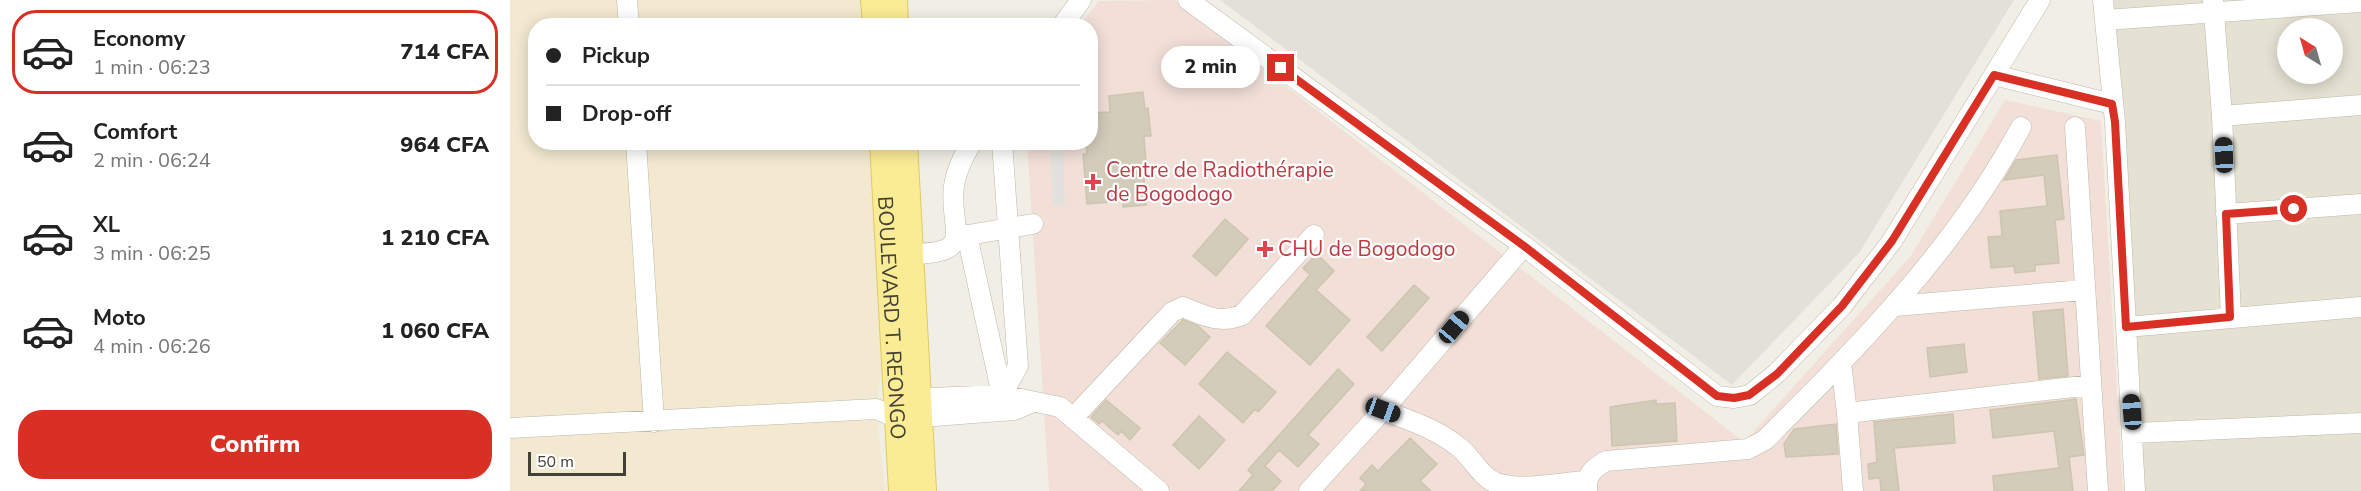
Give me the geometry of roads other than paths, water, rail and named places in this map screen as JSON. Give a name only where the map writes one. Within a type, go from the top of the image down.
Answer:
[{"type":"main road","points":[[873,0],[874,18]]},
{"type":"main road","points":[[895,0],[896,18]]},
{"type":"main road","name":"BOULEVARD T. REONGO","points":[[883,150],[892,297],[889,408],[901,491]]},
{"type":"main road","name":"BOULEVARD T. REONGO","points":[[906,150],[924,491]]},
{"type":"street","points":[[627,0],[628,18]]},
{"type":"street","points":[[1068,18],[1081,0]]},
{"type":"street","points":[[1188,0],[1524,246],[1717,396],[1734,398],[1749,395],[1777,374],[1842,306],[1892,241],[2040,0]]},
{"type":"street","points":[[2135,491],[2115,122],[2104,10],[2361,2]]},
{"type":"street","points":[[2214,6],[2222,116],[2230,317]]},
{"type":"street","points":[[1994,75],[2112,104]]},
{"type":"street","points":[[2222,116],[2361,105]]},
{"type":"street","points":[[1383,410],[1440,432],[1469,456],[1485,477],[1497,484],[1532,489],[1587,486],[1592,469],[1606,461],[1748,449],[1765,440],[1895,306],[1974,206],[2021,127]]},
{"type":"street","points":[[2075,127],[2083,290],[2098,491]]},
{"type":"street","points":[[637,150],[654,422]]},
{"type":"street","points":[[969,150],[954,186],[961,236],[1002,395]]},
{"type":"street","points":[[1002,395],[1018,366],[1003,150]]},
{"type":"street","points":[[2226,214],[2361,204]]},
{"type":"street","points":[[912,254],[938,254],[949,248],[961,236],[1033,224]]},
{"type":"street","points":[[1073,418],[1172,312],[1183,307],[1214,319],[1231,320],[1242,315],[1314,235]]},
{"type":"street","points":[[1309,491],[1383,410],[1524,246]]},
{"type":"street","points":[[1895,306],[2083,290]]},
{"type":"street","points":[[2126,327],[2361,307]]},
{"type":"street","points":[[1841,363],[1853,491]]},
{"type":"street","points":[[1847,413],[2091,385]]},
{"type":"street","points":[[921,408],[1002,395],[1060,407],[1159,491]]},
{"type":"street","points":[[510,428],[889,408],[1014,410],[1033,402]]},
{"type":"street","points":[[2133,433],[2361,423]]},
{"type":"place","name":"Centre de Radiothérapie de Bogodogo","points":[[1093,182]]},
{"type":"place","name":"CHU de Bogodogo","points":[[1265,249]]}]
